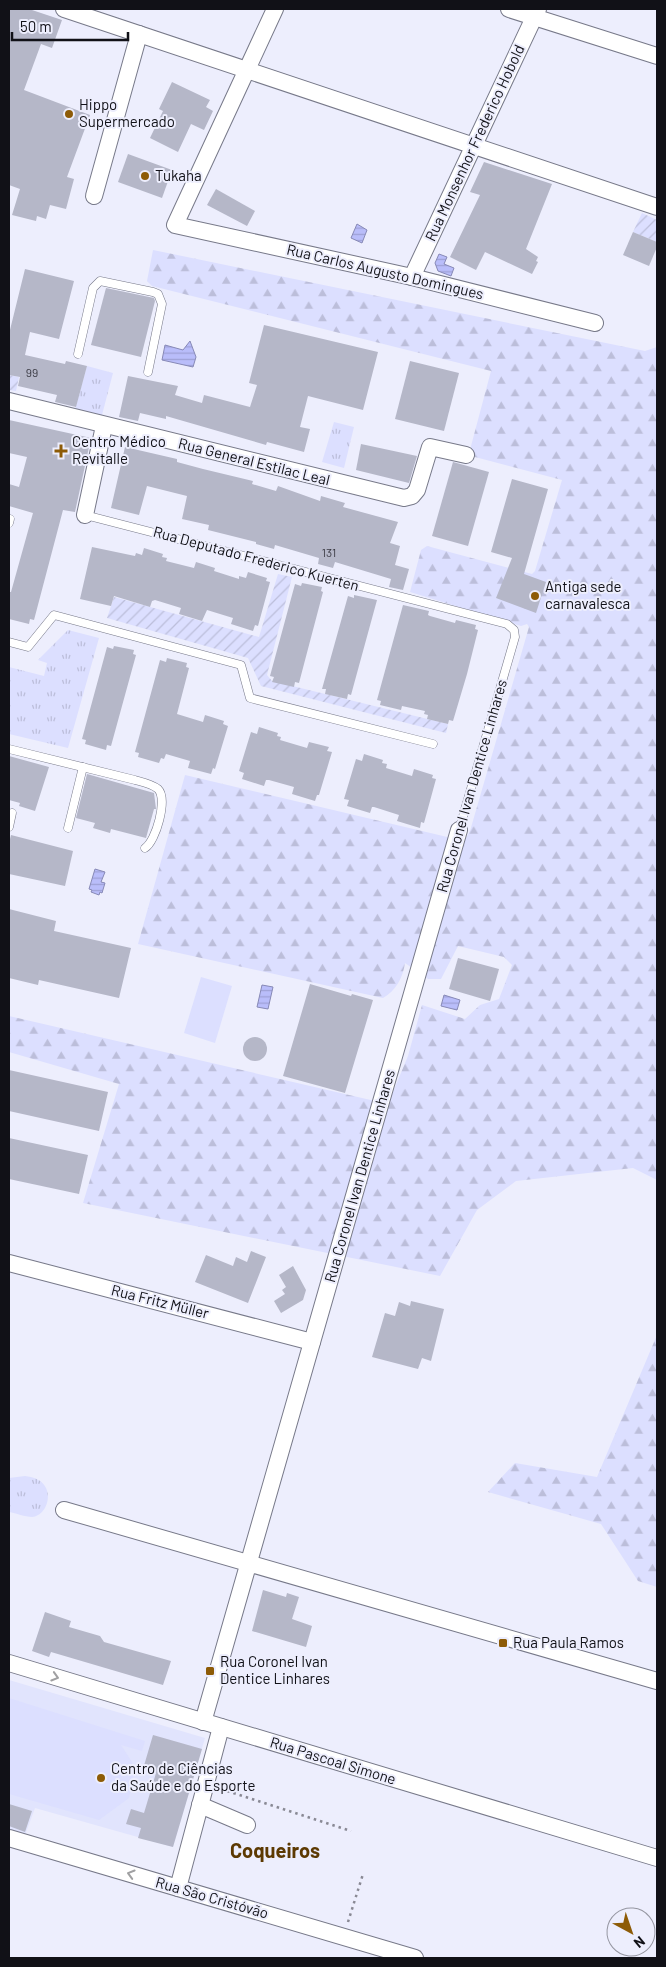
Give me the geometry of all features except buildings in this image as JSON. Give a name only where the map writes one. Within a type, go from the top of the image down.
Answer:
[{"type":"street","points":[[64,9],[657,208]]},
{"type":"street","points":[[246,70],[275,9]]},
{"type":"street","points":[[509,9],[537,13],[657,56]]},
{"type":"street","name":"Rua Monsenhor Frederico Hobold","points":[[412,277],[537,13]]},
{"type":"street","points":[[94,196],[139,34]]},
{"type":"street","name":"Rua Carlos Augusto Domingues","points":[[246,70],[175,224],[412,277],[595,323]]},
{"type":"street","name":"Rua General Estilac Leal","points":[[9,402],[404,498],[412,496],[417,490],[430,447],[466,455]]},
{"type":"street","name":"Rua Deputado Frederico Kuerten","points":[[85,515],[104,426]]},
{"type":"street","name":"Rua Coronel Ivan Dentice Linhares","points":[[203,1722],[459,830]]},
{"type":"street","name":"Rua Fritz Müller","points":[[9,1263],[312,1342]]},
{"type":"street","points":[[64,1510],[657,1681]]},
{"type":"street","name":"Rua Pascoal Simone","points":[[9,1663],[657,1858]]},
{"type":"street","points":[[178,1888],[221,1727]]},
{"type":"street","points":[[200,1805],[247,1825]]},
{"type":"street","name":"Rua São Cristóvão","points":[[9,1838],[343,1937],[369,1952],[415,1958]]},
{"type":"lane","points":[[78,354],[93,288],[97,282],[107,282],[153,292],[161,298],[162,304],[148,372]]},
{"type":"lane","name":"Rua Deputado Frederico Kuerten","points":[[85,515],[506,624],[514,630]]},
{"type":"lane","points":[[9,642],[28,647],[54,615],[241,665],[250,698],[433,744]]},
{"type":"lane","name":"Rua Coronel Ivan Dentice Linhares","points":[[459,830],[515,637],[514,630]]},
{"type":"lane","points":[[9,749],[153,786],[162,795],[162,804],[153,841],[145,848]]},
{"type":"lane","points":[[68,828],[83,767]]},
{"type":"lane","points":[[9,827],[12,813]]},
{"type":"path","points":[[206,1784],[351,1832]]},
{"type":"path","points":[[343,1937],[363,1874]]},
{"type":"shaded area","name":"Centro de Ciências da Saúde e do Esporte","points":[[9,1680],[205,1738],[173,1847],[35,1808],[25,1835],[9,1831]]},
{"type":"green space","points":[[642,213],[657,220],[657,242],[633,232]]},
{"type":"green space","points":[[153,250],[645,351],[657,347],[657,1180],[633,1168],[516,1181],[477,1210],[440,1276],[83,1203],[119,1084],[9,1052],[9,1016],[388,1104],[408,1056],[422,1005],[465,1019],[480,1005],[499,999],[512,965],[504,957],[458,946],[441,979],[428,979],[405,963],[398,983],[392,992],[383,998],[138,944],[185,775],[460,840],[466,838],[470,831],[529,627],[527,624],[521,626],[410,592],[421,550],[427,546],[532,574],[535,571],[562,480],[475,457],[472,454],[471,446],[491,371],[152,286],[147,281]]},
{"type":"green space","points":[[87,366],[113,373],[102,415],[75,409]]},
{"type":"green space","points":[[9,375],[19,377],[16,391],[9,390]]},
{"type":"green space","points":[[334,422],[354,427],[344,468],[322,462]]},
{"type":"green space","points":[[278,574],[292,577],[267,675],[272,681],[448,724],[446,733],[261,686],[248,658],[107,618],[114,597],[259,637]]},
{"type":"green space","points":[[68,630],[99,638],[68,748],[9,734],[9,667],[44,676],[47,663],[38,660]]},
{"type":"green space","points":[[201,977],[232,986],[215,1043],[184,1033]]},
{"type":"green space","points":[[657,1335],[657,1587],[638,1581],[601,1524],[488,1492],[515,1463],[597,1477]]},
{"type":"green space","points":[[25,1476],[36,1479],[47,1490],[47,1504],[43,1511],[32,1517],[9,1512],[9,1478]]},
{"type":"green space","points":[[9,1698],[145,1741],[142,1751],[121,1745],[132,1762],[133,1779],[129,1798],[99,1820],[9,1794]]},
{"type":"water","points":[[357,224],[367,230],[362,243],[351,238]]},
{"type":"water","points":[[439,254],[447,257],[444,264],[454,268],[451,276],[438,271],[435,263]]},
{"type":"water","points":[[190,341],[196,357],[193,367],[162,360],[165,345],[183,350]]},
{"type":"water","points":[[95,869],[105,872],[101,882],[105,883],[102,893],[100,892],[99,895],[91,892],[92,890],[89,889]]},
{"type":"water","points":[[262,985],[273,987],[268,1009],[257,1007]]},
{"type":"water","points":[[444,995],[460,1000],[457,1010],[441,1006]]},
{"type":"place","name":"Hippo Supermercado","points":[[69,114]]},
{"type":"place","name":"Tukaha","points":[[145,176]]},
{"type":"place","name":"Centro Médico Revitalle","points":[[61,451]]},
{"type":"place","name":"Antiga sede carnavalesca","points":[[535,596]]},
{"type":"place","name":"Rua Paula Ramos","points":[[503,1643]]},
{"type":"place","name":"Rua Coronel Ivan Dentice Linhares","points":[[210,1671]]},
{"type":"place","name":"Centro de Ciências da Saúde e do Esporte","points":[[101,1778]]},
{"type":"district","name":"Coqueiros","points":[[275,1851]]}]
